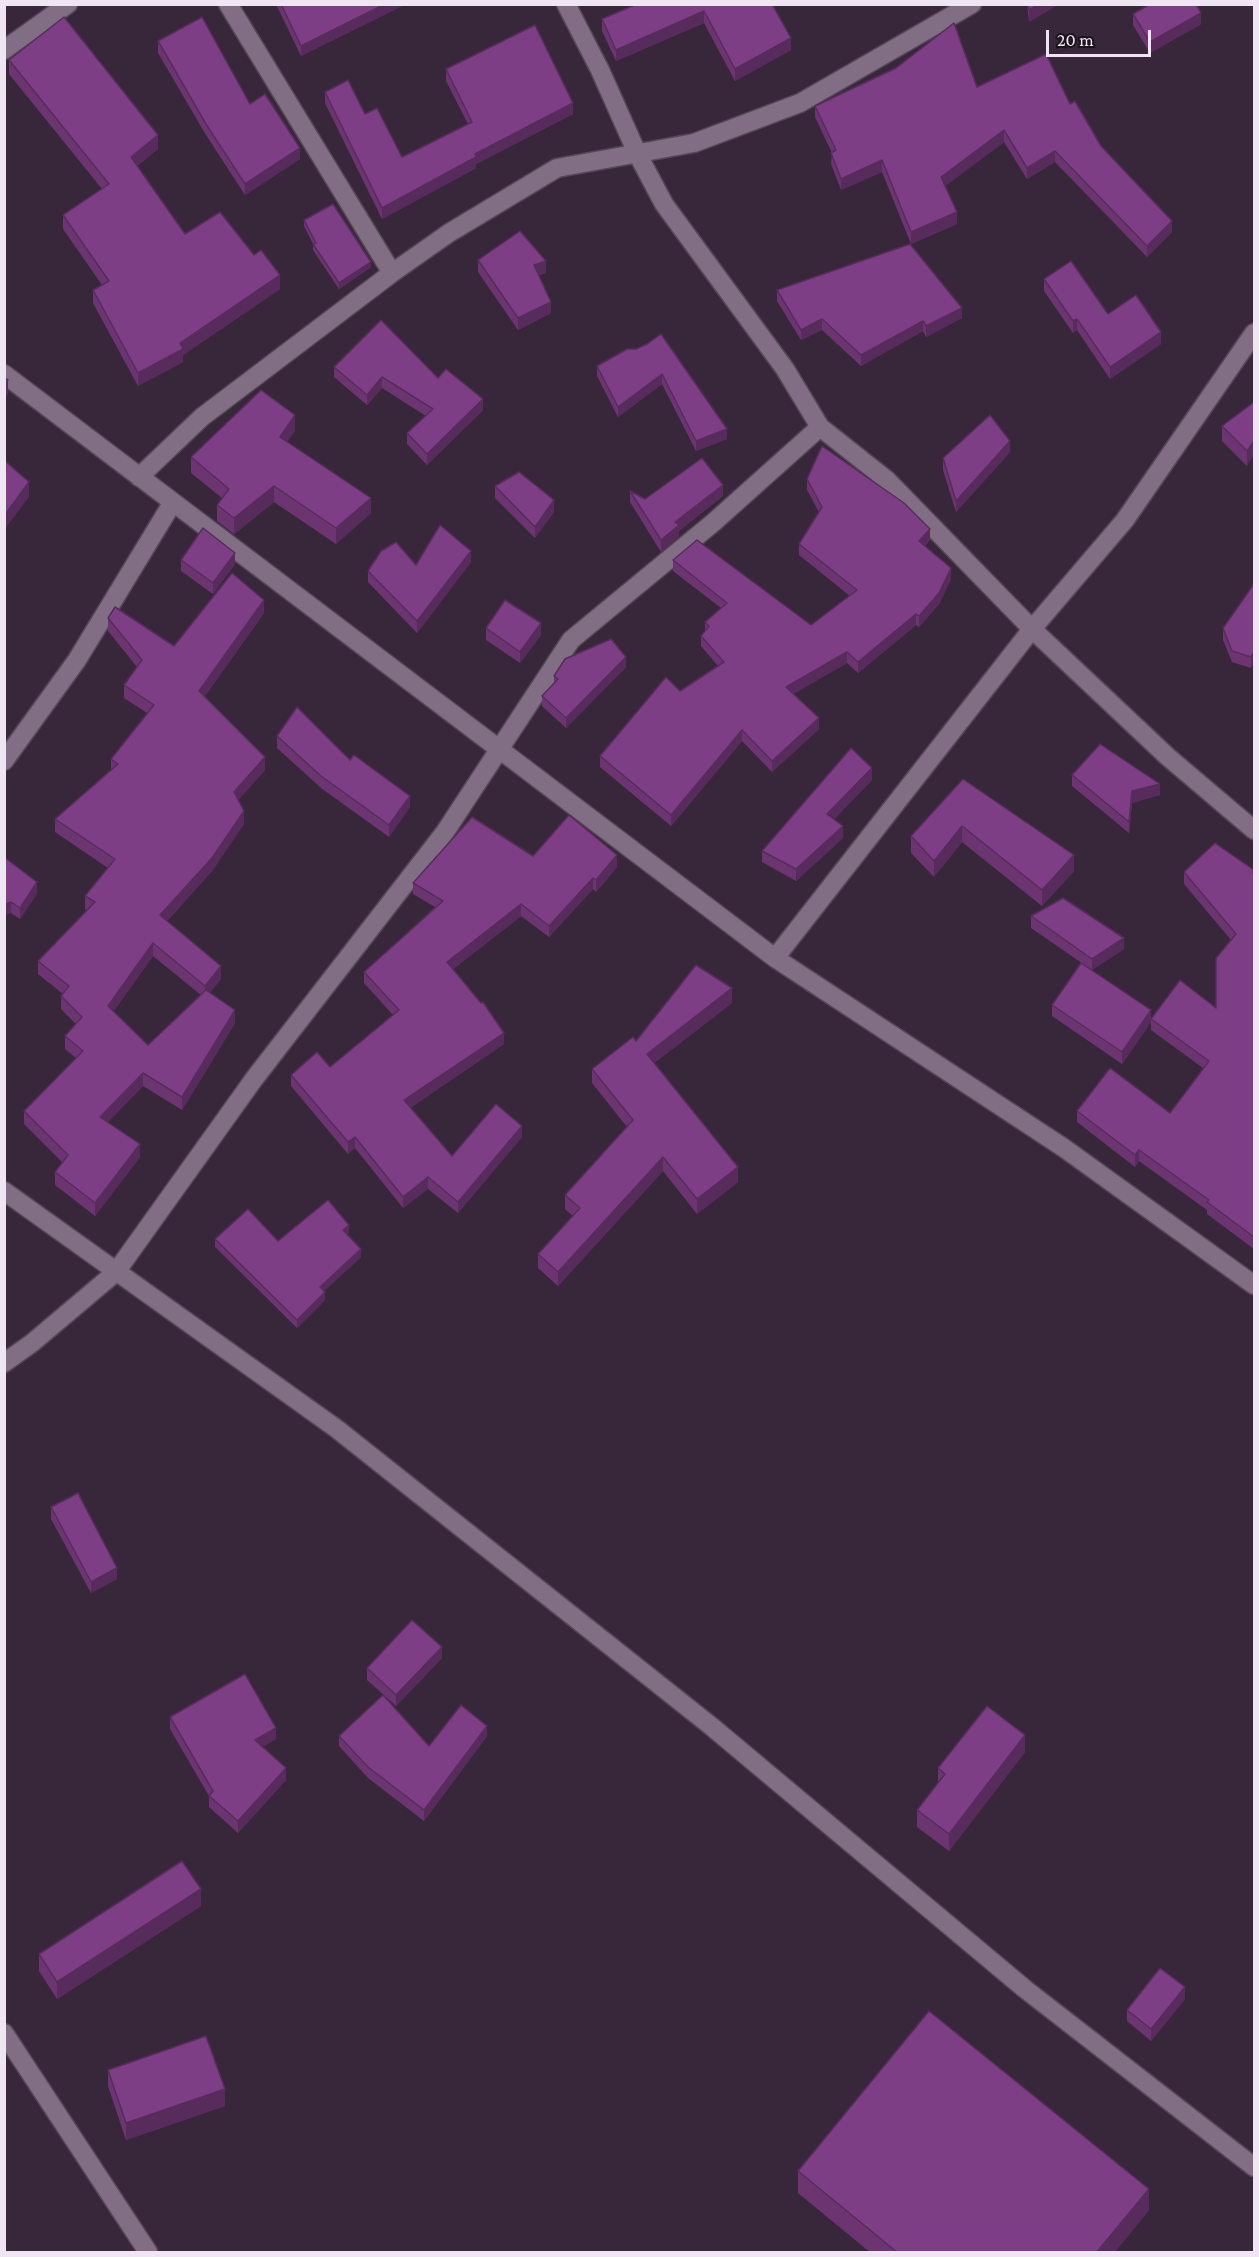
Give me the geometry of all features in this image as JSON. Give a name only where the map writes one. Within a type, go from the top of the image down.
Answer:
[{"type":"street","points":[[4,50],[68,4]]},
{"type":"street","points":[[228,4],[392,273]]},
{"type":"street","points":[[566,4],[600,69],[637,153],[664,204],[785,369],[820,427],[887,480],[1032,628],[1168,757],[1254,830]]},
{"type":"street","points":[[139,477],[202,417],[392,273],[449,233],[556,168],[694,143],[800,103],[972,4]]},
{"type":"street","points":[[775,958],[1032,628],[1125,520],[1254,333]]},
{"type":"street","points":[[4,374],[775,958],[1064,1148],[1254,1285]]},
{"type":"street","points":[[4,1363],[32,1343],[116,1272],[254,1079],[445,832],[571,640],[714,522],[820,427]]},
{"type":"street","points":[[4,761],[77,660],[172,502]]},
{"type":"street","points":[[4,1191],[337,1429],[711,1726],[1025,1989],[1254,2167]]},
{"type":"street","points":[[4,2033],[148,2253]]},
{"type":"building","points":[[281,4],[385,4],[301,46]]},
{"type":"building","points":[[637,4],[772,4],[791,38],[735,69],[704,11],[616,50],[602,19]]},
{"type":"building","points":[[1028,4],[1039,4],[1029,10]]},
{"type":"building","points":[[1150,4],[1196,4],[1201,13],[1150,42],[1133,14]]},
{"type":"building","points":[[64,17],[158,135],[131,157],[185,234],[220,212],[254,255],[261,250],[280,275],[180,343],[183,349],[138,373],[93,290],[109,281],[63,215],[109,184],[9,60]]},
{"type":"building","points":[[202,17],[250,104],[265,94],[300,148],[245,184],[206,124],[158,41]]},
{"type":"building","points":[[954,23],[977,87],[1046,54],[1070,104],[1075,101],[1101,146],[1172,221],[1147,246],[1055,151],[1027,168],[1004,130],[941,177],[957,212],[911,232],[882,160],[841,179],[831,153],[836,150],[815,106],[896,68]]},
{"type":"building","points":[[535,25],[573,103],[475,154],[476,157],[382,208],[325,92],[348,80],[365,114],[377,108],[402,157],[472,122],[446,69]]},
{"type":"building","points":[[333,204],[371,262],[339,283],[313,244],[316,243],[304,220]]},
{"type":"building","points":[[520,231],[546,261],[534,265],[551,302],[518,318],[478,260]]},
{"type":"building","points":[[910,244],[962,308],[926,326],[923,321],[861,355],[822,319],[801,330],[777,290]]},
{"type":"building","points":[[1071,261],[1108,314],[1136,295],[1161,332],[1110,367],[1077,319],[1073,321],[1044,279]]},
{"type":"building","points":[[381,320],[438,378],[446,369],[483,399],[427,454],[407,433],[433,409],[382,377],[367,395],[334,367]]},
{"type":"building","points":[[661,334],[727,429],[696,441],[662,374],[618,407],[597,366],[627,349],[636,349],[647,344]]},
{"type":"building","points":[[261,390],[295,415],[280,437],[371,498],[336,528],[274,486],[234,518],[217,505],[229,489],[191,457]]},
{"type":"building","points":[[1254,402],[1254,441],[1247,451],[1222,426]]},
{"type":"building","points":[[990,415],[1010,441],[956,501],[943,458]]},
{"type":"building","points":[[822,446],[904,503],[930,529],[919,541],[951,568],[939,593],[919,616],[916,614],[858,662],[847,652],[786,687],[819,718],[772,761],[742,730],[671,815],[600,756],[666,677],[680,691],[724,662],[701,636],[709,626],[705,622],[727,603],[673,560],[697,540],[811,625],[857,590],[799,544],[822,507],[807,479]]},
{"type":"building","points":[[702,458],[723,485],[675,522],[679,525],[661,540],[630,491],[645,499]]},
{"type":"building","points":[[4,460],[29,482],[4,516]]},
{"type":"building","points":[[519,472],[554,500],[535,527],[495,486]]},
{"type":"building","points":[[440,525],[471,551],[417,621],[368,571],[381,551],[396,542],[416,565]]},
{"type":"building","points":[[203,528],[235,553],[213,583],[181,560]]},
{"type":"building","points":[[232,573],[264,600],[199,691],[265,757],[234,792],[244,811],[212,858],[160,915],[221,966],[205,986],[153,943],[108,1006],[148,1045],[206,990],[235,1010],[182,1097],[143,1073],[100,1117],[140,1144],[95,1203],[55,1172],[68,1155],[24,1111],[83,1051],[65,1036],[82,1017],[61,996],[69,986],[38,961],[95,902],[85,896],[115,859],[55,819],[118,764],[111,759],[154,705],[124,685],[142,660],[108,618],[115,607],[174,646]]},
{"type":"building","points":[[1254,584],[1254,652],[1251,657],[1232,651],[1223,628]]},
{"type":"building","points":[[505,600],[541,623],[520,652],[486,628]]},
{"type":"building","points":[[611,639],[626,657],[566,718],[542,696],[558,679],[554,676],[565,659]]},
{"type":"building","points":[[297,707],[350,760],[354,755],[410,796],[389,825],[321,776],[277,736]]},
{"type":"building","points":[[1100,744],[1160,784],[1132,791],[1129,822],[1072,775]]},
{"type":"building","points":[[851,748],[872,768],[827,814],[843,826],[796,869],[762,851]]},
{"type":"building","points":[[963,779],[1074,855],[1042,890],[962,826],[934,861],[911,836]]},
{"type":"building","points":[[569,815],[617,855],[596,880],[593,878],[549,926],[521,904],[447,962],[481,1003],[483,1002],[504,1033],[404,1100],[452,1156],[496,1104],[522,1126],[458,1202],[428,1177],[403,1197],[355,1137],[348,1142],[291,1075],[317,1052],[330,1067],[399,1010],[364,972],[443,901],[413,883],[472,817],[533,856]]},
{"type":"building","points":[[1215,843],[1254,870],[1254,1237],[1207,1202],[1209,1200],[1139,1150],[1135,1155],[1077,1111],[1110,1068],[1170,1113],[1209,1061],[1151,1019],[1180,980],[1216,1008],[1216,958],[1236,934],[1184,872]]},
{"type":"building","points":[[4,857],[37,882],[20,908],[11,902],[4,905]]},
{"type":"building","points":[[1063,898],[1124,938],[1092,959],[1031,916]]},
{"type":"building","points":[[1081,963],[1151,1010],[1122,1052],[1052,1005]]},
{"type":"building","points":[[696,965],[732,988],[647,1054],[738,1167],[697,1199],[663,1157],[558,1272],[538,1254],[580,1208],[565,1195],[633,1120],[592,1069],[633,1037],[636,1041]]},
{"type":"building","points":[[328,1200],[349,1225],[343,1230],[361,1249],[320,1287],[325,1292],[297,1320],[215,1239],[248,1209],[278,1241]]},
{"type":"building","points":[[78,1493],[117,1568],[91,1582],[51,1507]]},
{"type":"building","points":[[412,1620],[442,1647],[396,1695],[367,1668]]},
{"type":"building","points":[[245,1674],[276,1728],[255,1740],[286,1768],[238,1821],[209,1796],[213,1791],[170,1717]]},
{"type":"building","points":[[383,1695],[429,1746],[461,1705],[487,1726],[424,1810],[368,1767],[339,1736]]},
{"type":"building","points":[[987,1706],[1025,1735],[949,1834],[917,1810],[945,1774],[938,1768]]},
{"type":"building","points":[[182,1861],[201,1889],[57,1982],[39,1954]]},
{"type":"building","points":[[1160,1968],[1185,1987],[1151,2029],[1127,2010]]},
{"type":"building","points":[[929,2011],[1149,2189],[1096,2253],[898,2253],[798,2171]]},
{"type":"building","points":[[206,2036],[225,2089],[126,2123],[108,2070]]}]
